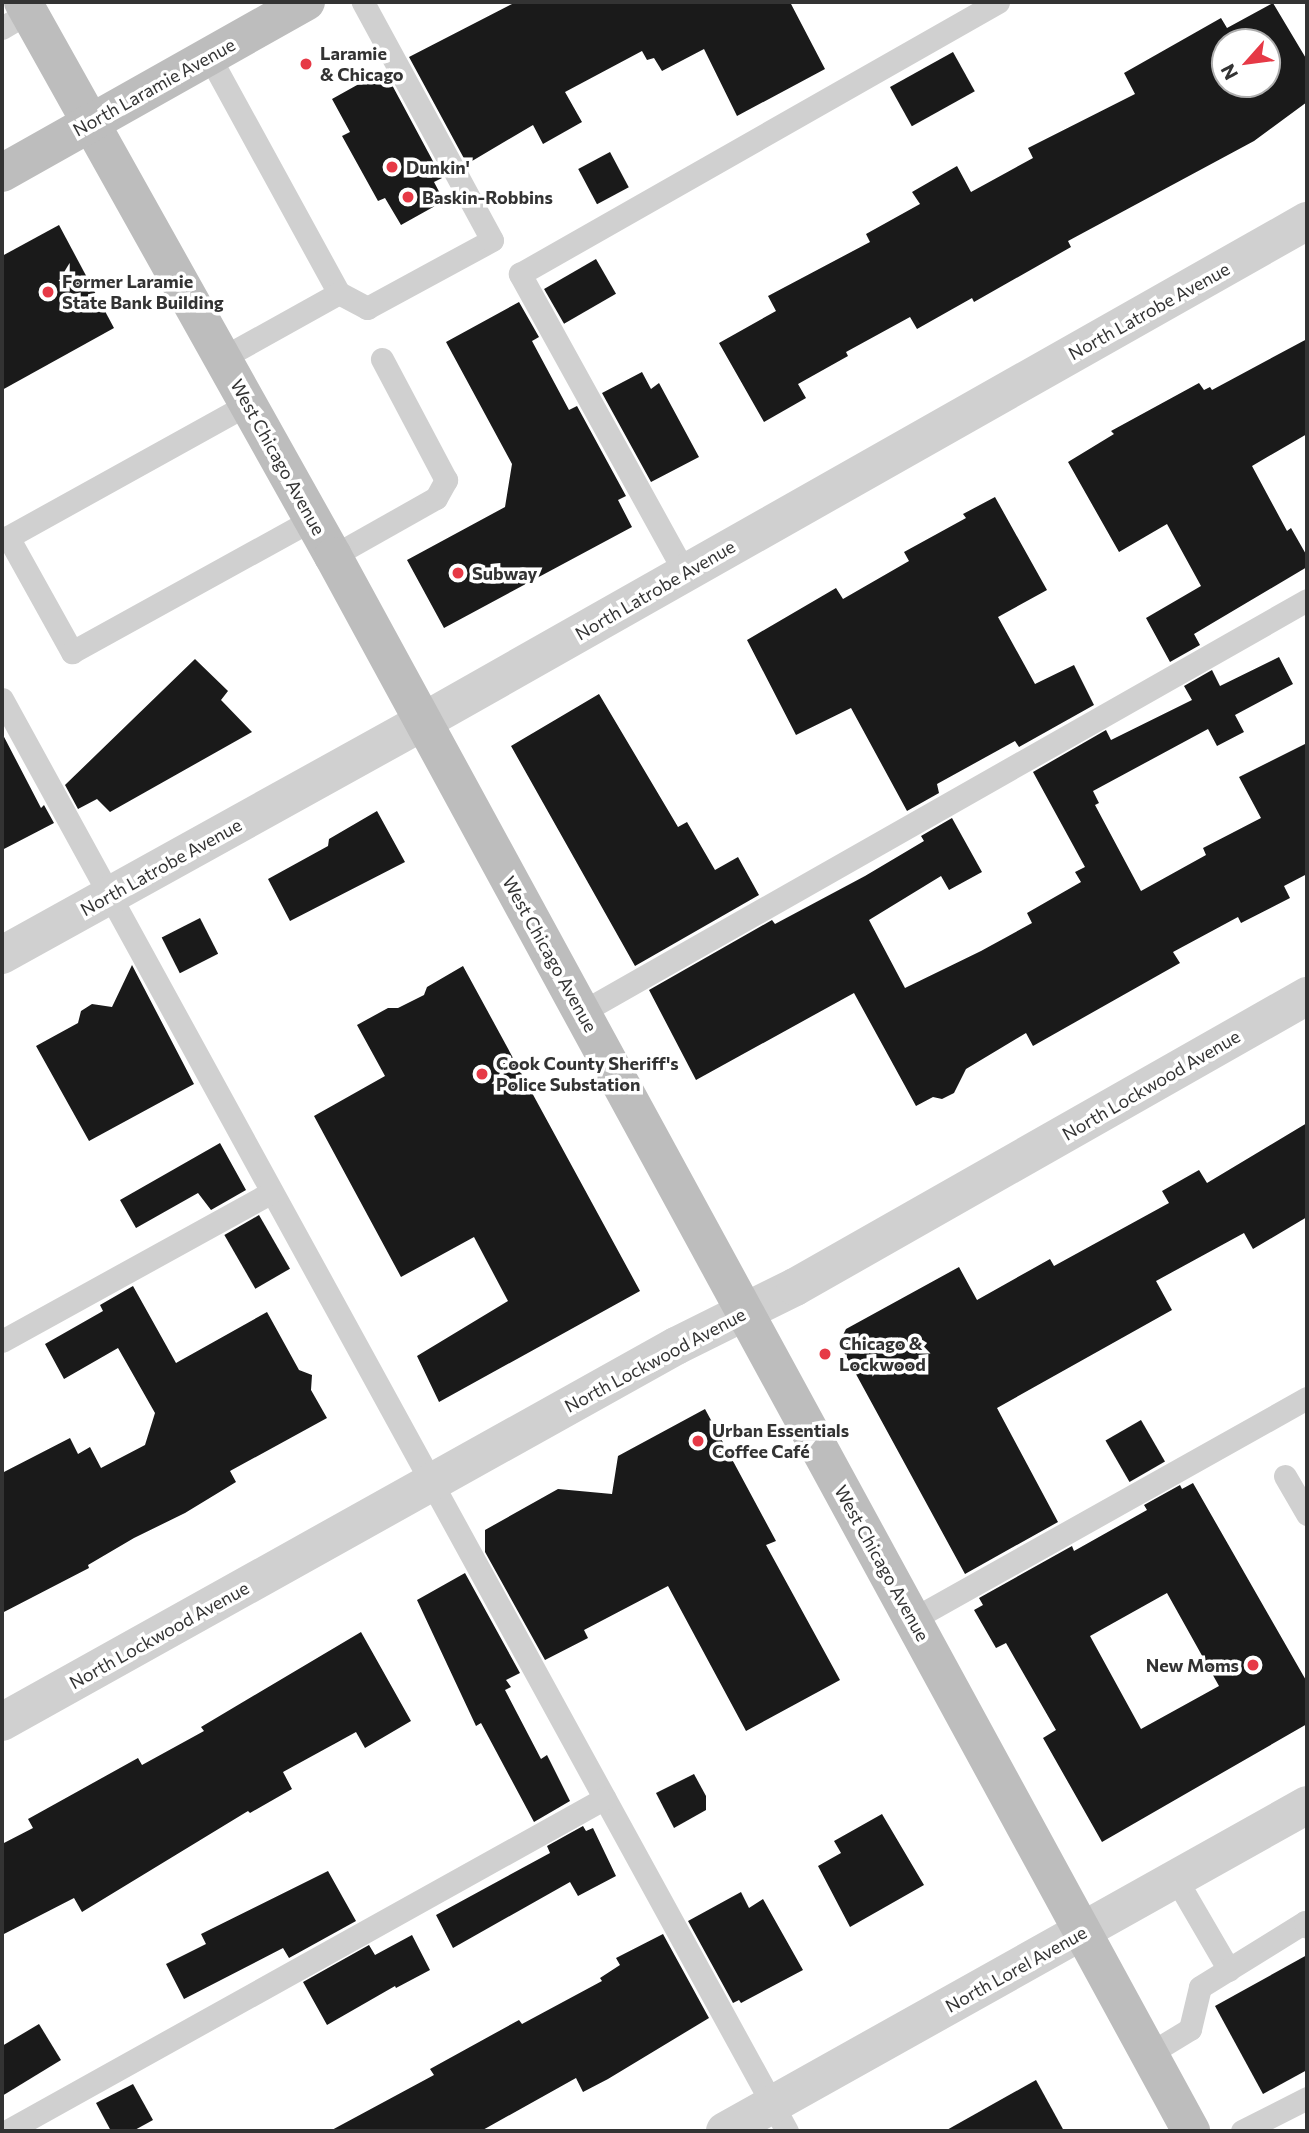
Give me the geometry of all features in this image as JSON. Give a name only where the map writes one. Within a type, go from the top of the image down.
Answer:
[{"type":"main road","name":"North Laramie Avenue","points":[[2,173],[306,2]]},
{"type":"main road","name":"West Chicago Avenue","points":[[18,14],[90,123],[313,519],[1191,2131]]},
{"type":"street","name":"North Latrobe Avenue","points":[[2,955],[424,721],[1307,221]]},
{"type":"street","name":"North Lockwood Avenue","points":[[2,1722],[676,1346],[796,1287],[1307,996]]},
{"type":"street","name":"North Lorel Avenue","points":[[725,2131],[780,2118],[1082,1932],[1307,1805]]},
{"type":"lane","points":[[209,56],[339,293],[367,308],[492,240],[363,2]]},
{"type":"lane","points":[[685,573],[520,274],[998,2]]},
{"type":"lane","points":[[222,358],[339,293]]},
{"type":"lane","points":[[333,556],[436,498],[446,480],[382,359]]},
{"type":"lane","points":[[248,404],[8,537],[72,652],[313,519]]},
{"type":"lane","points":[[582,1012],[1307,600]]},
{"type":"lane","points":[[2,699],[780,2118]]},
{"type":"lane","points":[[2,1341],[272,1192]]},
{"type":"lane","points":[[913,1619],[1307,1398]]},
{"type":"lane","points":[[1285,1475],[1307,1514]]},
{"type":"lane","points":[[7,2131],[604,1798]]},
{"type":"lane","points":[[1176,1879],[1229,1970]]},
{"type":"lane","points":[[1149,2054],[1190,2029],[1200,1987],[1305,1922],[1307,1927]]},
{"type":"lane","points":[[1242,2131],[1307,2098]]},
{"type":"building","points":[[516,2],[790,2],[825,69],[737,116],[704,49],[662,71],[654,58],[647,60],[642,51],[565,92],[582,122],[543,144],[533,125],[467,164],[409,57]]},
{"type":"building","points":[[1273,3],[1307,60],[1307,102],[1254,141],[1068,241],[1071,247],[974,302],[972,298],[917,329],[910,317],[846,352],[848,356],[798,384],[806,398],[764,422],[719,343],[776,311],[768,296],[870,242],[866,234],[920,204],[912,192],[957,166],[971,192],[1033,158],[1028,148],[1135,94],[1124,73],[1221,18],[1227,28]]},
{"type":"building","points":[[953,52],[975,91],[912,126],[890,87]]},
{"type":"building","name":"Dunkin'","points":[[384,70],[442,178],[434,182],[444,201],[401,225],[385,198],[378,201],[342,136],[350,132],[332,99]]},
{"type":"building","points":[[610,152],[629,187],[597,204],[578,169]]},
{"type":"building","name":"Former Laramie State Bank Building","points":[[59,225],[114,328],[2,390],[2,256]]},
{"type":"building","points":[[596,259],[616,294],[564,324],[544,289]]},
{"type":"building","points":[[519,302],[539,337],[532,341],[569,410],[577,406],[626,496],[618,500],[632,527],[444,628],[407,560],[505,507],[512,464],[446,342]]},
{"type":"building","points":[[1307,339],[1307,434],[1252,466],[1287,531],[1291,528],[1307,556],[1307,567],[1194,634],[1200,645],[1170,662],[1146,618],[1201,586],[1167,524],[1119,552],[1068,462],[1114,434],[1111,431],[1199,383],[1204,390],[1210,387],[1212,390]]},
{"type":"building","points":[[642,372],[651,389],[659,383],[699,457],[651,482],[602,393]]},
{"type":"building","points":[[995,497],[1047,590],[998,617],[1035,684],[1074,665],[1094,705],[1019,747],[1015,741],[937,784],[939,793],[907,811],[851,708],[796,735],[747,640],[836,588],[843,599],[909,561],[904,552],[966,518],[963,514]]},
{"type":"building","points":[[1279,657],[1293,684],[1235,715],[1244,732],[1217,746],[1208,729],[1093,791],[1099,803],[1095,805],[1141,891],[1206,855],[1203,848],[1261,818],[1239,777],[1307,743],[1307,874],[1284,886],[1290,898],[1241,923],[1238,917],[1173,952],[1180,963],[1033,1046],[1026,1033],[966,1069],[954,1093],[942,1099],[933,1097],[916,1106],[854,993],[696,1080],[649,990],[772,920],[775,924],[865,876],[924,841],[921,836],[952,818],[982,872],[949,890],[941,876],[869,920],[905,988],[981,951],[1032,923],[1027,913],[1081,882],[1075,872],[1085,867],[1033,772],[1106,730],[1111,740],[1192,700],[1184,686],[1212,670],[1220,686]]},
{"type":"building","points":[[195,659],[228,691],[221,700],[252,732],[110,812],[97,799],[78,809],[65,785]]},
{"type":"building","points":[[599,694],[678,827],[687,822],[715,870],[738,857],[759,895],[635,966],[511,746]]},
{"type":"building","points":[[2,733],[41,808],[44,805],[54,823],[2,850]]},
{"type":"building","points":[[377,811],[405,862],[290,921],[268,879],[328,846],[329,839]]},
{"type":"building","points":[[200,918],[218,954],[180,973],[162,938]]},
{"type":"building","points":[[132,965],[194,1084],[89,1141],[36,1046],[78,1023],[81,1011],[92,1004],[112,1007]]},
{"type":"building","points":[[463,966],[640,1291],[439,1402],[417,1356],[508,1301],[474,1237],[401,1277],[314,1116],[385,1076],[357,1025],[388,1008],[398,1008],[424,995],[427,987]]},
{"type":"building","points":[[1307,1123],[1307,1217],[1253,1249],[1244,1233],[1156,1281],[1172,1310],[997,1408],[1058,1522],[965,1574],[839,1343],[846,1329],[959,1267],[977,1300],[1050,1259],[1054,1266],[1169,1203],[1162,1191],[1199,1170],[1207,1183]]},
{"type":"building","points":[[220,1143],[246,1190],[211,1210],[198,1193],[136,1228],[120,1200]]},
{"type":"building","points":[[259,1215],[290,1269],[255,1289],[224,1235]]},
{"type":"building","points":[[133,1286],[176,1363],[267,1312],[299,1370],[312,1375],[311,1390],[327,1418],[230,1471],[236,1482],[185,1513],[134,1538],[88,1565],[89,1568],[2,1613],[2,1473],[70,1438],[78,1454],[90,1447],[101,1468],[145,1445],[155,1413],[118,1348],[64,1379],[45,1344],[103,1311],[100,1305]]},
{"type":"building","points":[[705,1409],[776,1541],[766,1545],[840,1680],[746,1731],[668,1586],[584,1630],[588,1638],[545,1660],[485,1552],[485,1530],[558,1489],[612,1494],[618,1456]]},
{"type":"building","points":[[1141,1420],[1165,1462],[1129,1482],[1105,1440]]},
{"type":"building","name":"New Moms","points":[[1193,1483],[1307,1682],[1307,1724],[1102,1842],[1043,1738],[1056,1730],[1006,1643],[996,1648],[974,1610],[983,1605],[979,1598],[1072,1546],[1074,1551],[1147,1510],[1144,1505],[1180,1485],[1182,1489]],"holes":[[[1167,1593],[1219,1686],[1141,1729],[1090,1636]]]},
{"type":"building","points":[[465,1573],[520,1673],[506,1680],[511,1687],[505,1690],[541,1759],[547,1755],[570,1801],[534,1822],[481,1723],[476,1726],[417,1600]]},
{"type":"building","points":[[361,1632],[411,1721],[365,1748],[356,1732],[283,1772],[292,1789],[250,1813],[248,1811],[82,1912],[74,1898],[2,1935],[2,1844],[33,1828],[28,1819],[138,1758],[142,1765],[204,1731],[201,1727]]},
{"type":"building","points":[[694,1774],[706,1796],[706,1810],[674,1828],[656,1793]]},
{"type":"building","points":[[882,1814],[924,1885],[850,1927],[818,1866],[841,1853],[834,1841]]},
{"type":"building","points":[[583,1826],[586,1831],[593,1828],[616,1876],[578,1896],[570,1882],[453,1948],[436,1915],[550,1853],[547,1846]]},
{"type":"building","points":[[328,1871],[356,1921],[289,1958],[283,1948],[184,1999],[166,1964],[206,1944],[201,1934]]},
{"type":"building","points":[[741,1892],[749,1908],[763,1899],[803,1970],[741,2003],[739,2000],[733,2003],[688,1921]]},
{"type":"building","points":[[663,1934],[709,2018],[608,2079],[583,2092],[576,2078],[481,2131],[330,2131],[434,2075],[430,2069],[519,2020],[522,2024],[602,1981],[600,1978],[620,1965],[616,1958]]},
{"type":"building","points":[[412,1935],[430,1970],[396,1988],[395,1986],[327,2025],[303,1982],[369,1945],[375,1955]]},
{"type":"building","points":[[1307,1955],[1307,2070],[1263,2094],[1215,2006]]},
{"type":"building","points":[[39,2024],[61,2060],[2,2096],[2,2046]]},
{"type":"building","points":[[1036,2080],[1064,2131],[945,2131]]},
{"type":"building","points":[[133,2084],[153,2120],[133,2131],[111,2131],[96,2103]]},
{"type":"place","name":"Laramie & Chicago","points":[[306,64]]},
{"type":"place","name":"Dunkin'","points":[[392,167]]},
{"type":"place","name":"Baskin-Robbins","points":[[408,197]]},
{"type":"place","name":"Former Laramie State Bank Building","points":[[48,292]]},
{"type":"place","name":"Subway","points":[[458,573]]},
{"type":"place","name":"Cook County Sheriff's Police Substation","points":[[482,1074]]},
{"type":"place","name":"Chicago & Lockwood","points":[[825,1354]]},
{"type":"place","name":"Urban Essentials Coffee Café","points":[[698,1441]]},
{"type":"place","name":"New Moms","points":[[1253,1665]]}]
